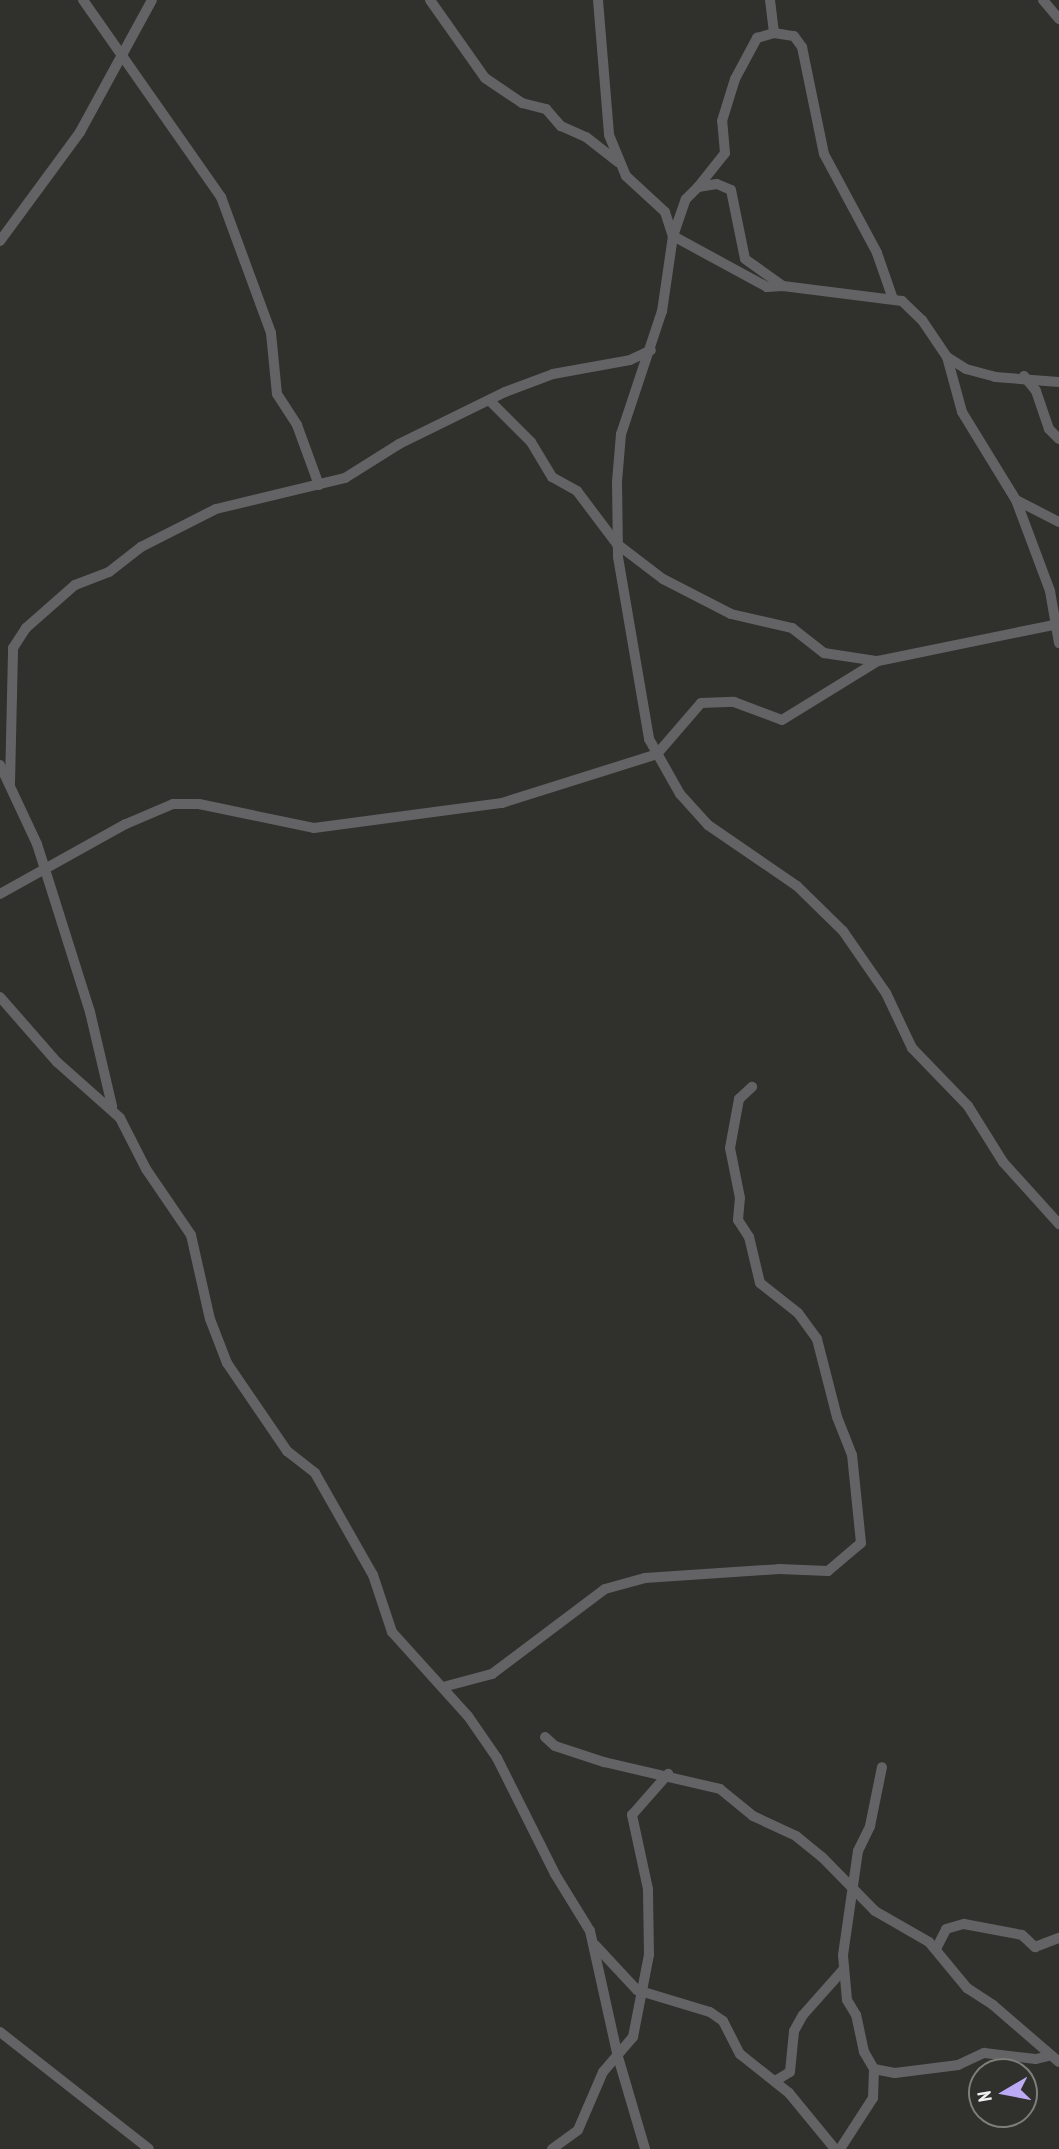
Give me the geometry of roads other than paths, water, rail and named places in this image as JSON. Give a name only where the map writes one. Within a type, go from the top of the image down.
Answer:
[{"type":"street","points":[[83,0],[124,53],[225,204],[271,333],[277,394],[297,425],[319,485]]},
{"type":"street","points":[[0,241],[80,132],[152,0]]},
{"type":"street","points":[[430,0],[485,78],[522,103],[546,109],[561,126],[586,137],[618,162]]},
{"type":"street","points":[[598,0],[605,106],[618,162],[626,176],[665,212],[673,236],[767,287],[783,286],[893,299],[922,320],[947,357],[962,412],[1016,500],[1050,591],[1059,643]]},
{"type":"street","points":[[770,0],[774,33]]},
{"type":"street","points":[[1043,0],[1059,19]]},
{"type":"street","points":[[893,299],[877,253],[824,154],[802,47],[794,36],[774,33],[757,38],[735,79],[722,121],[725,153],[686,199],[673,236],[664,304],[619,445],[617,544],[644,721],[657,754],[680,794],[708,825],[797,886],[843,931],[886,993],[912,1048],[984,1125],[1003,1162],[1059,1224]]},
{"type":"street","points":[[698,187],[717,184],[731,191],[745,259],[783,286]]},
{"type":"street","points":[[10,784],[13,648],[26,628],[75,585],[109,572],[141,547],[193,520],[260,495],[345,478],[398,444],[553,374],[630,360],[651,350]]},
{"type":"street","points":[[947,357],[978,374],[1024,376],[1059,382]]},
{"type":"street","points":[[1024,376],[1036,391],[1049,429],[1059,439]]},
{"type":"street","points":[[490,401],[531,442],[552,477],[577,491],[617,544],[670,584],[715,607],[760,623],[792,628],[824,653],[878,661],[1055,625]]},
{"type":"street","points":[[1016,500],[1059,522]]},
{"type":"street","points":[[0,894],[126,824],[181,803],[299,827],[331,828],[502,803],[657,754],[701,703],[734,702],[782,720],[878,661]]},
{"type":"street","points":[[0,765],[44,869],[84,990],[112,1106],[146,1169],[188,1229],[210,1319],[227,1363],[287,1451],[315,1472],[373,1575],[392,1632],[443,1687],[492,1749],[555,1874],[580,1908],[594,1944],[618,2057],[645,2149]]},
{"type":"street","points":[[0,997],[57,1062],[112,1106]]},
{"type":"street","points":[[443,1687],[492,1674],[605,1589],[645,1578],[779,1569],[828,1571],[861,1543],[852,1455],[836,1417],[817,1339],[798,1313],[760,1283],[749,1237],[737,1220],[740,1198],[730,1148],[739,1099],[752,1087]]},
{"type":"street","points":[[545,1737],[555,1746],[604,1762],[668,1774],[720,1789],[753,1816],[796,1836],[880,1914],[906,1926],[936,1949],[967,1988],[993,2004],[1048,2056],[1059,2062]]},
{"type":"street","points":[[594,1944],[611,1967],[642,1992],[710,2012],[730,2029],[740,2054],[775,2081],[837,2149],[873,2098],[874,2069],[864,2052],[856,2015],[847,2000],[843,1970],[851,1889],[883,1767]]},
{"type":"street","points":[[552,2149],[578,2130],[594,2088],[631,2043],[649,1955],[648,1889],[632,1815],[668,1774]]},
{"type":"street","points":[[936,1949],[946,1929],[964,1924],[1021,1935],[1035,1947],[1059,1938]]},
{"type":"street","points":[[775,2081],[790,2071],[794,2031],[803,2015],[843,1970]]},
{"type":"street","points":[[0,2032],[149,2149]]},
{"type":"street","points":[[874,2069],[895,2073],[958,2065],[984,2053],[1037,2059],[1048,2056]]}]
